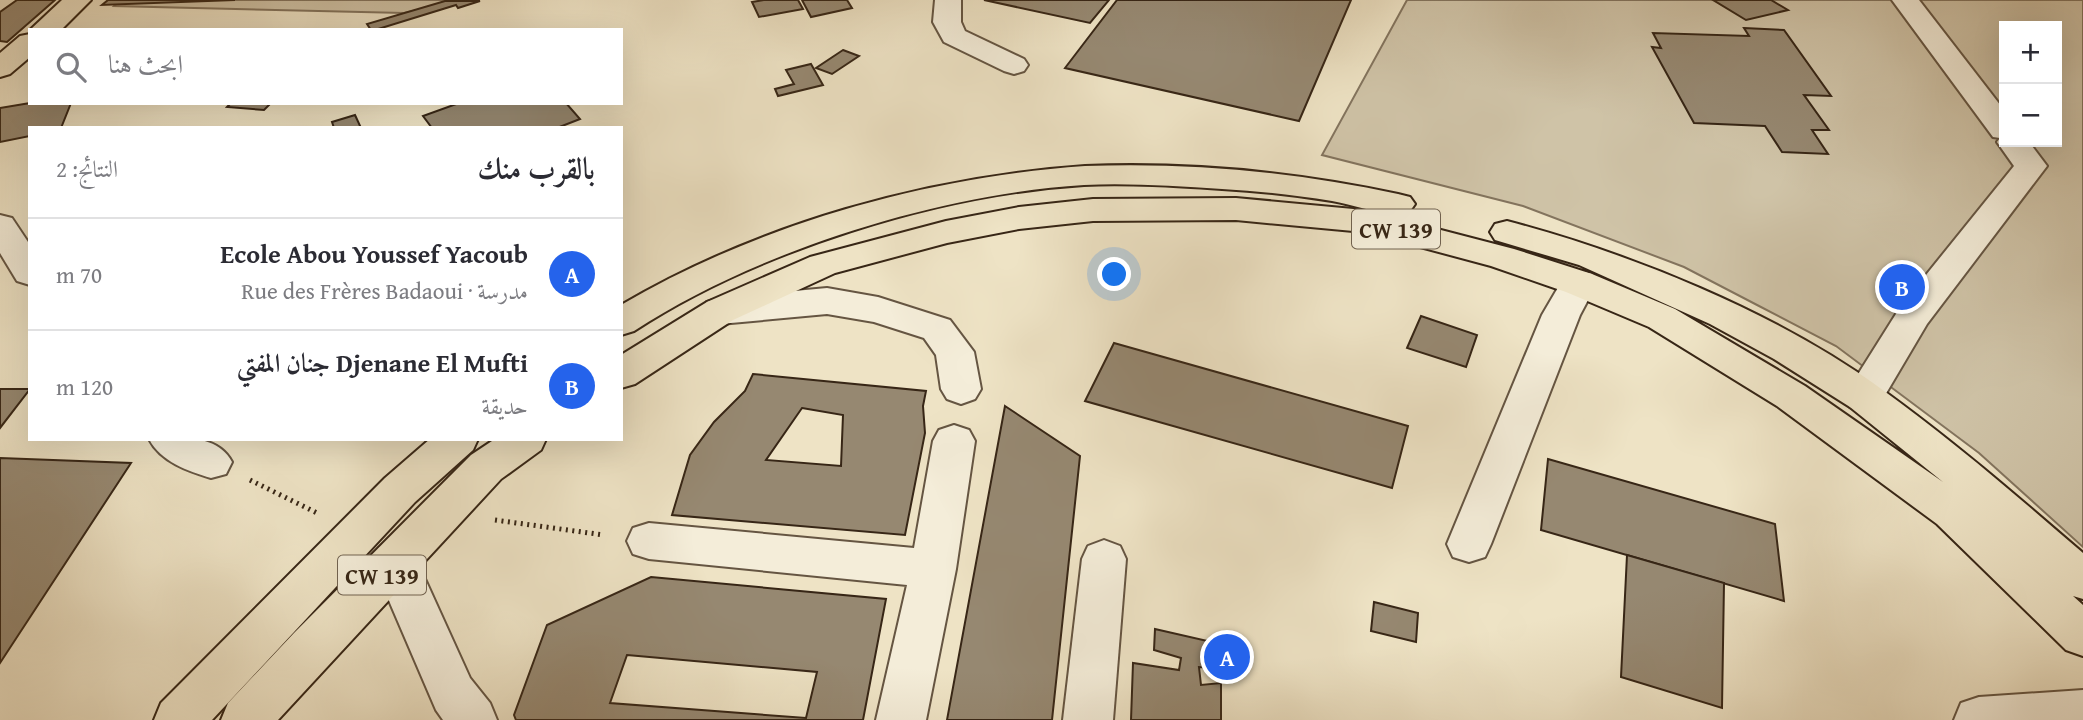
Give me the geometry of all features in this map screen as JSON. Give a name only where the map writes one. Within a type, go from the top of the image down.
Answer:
[{"type":"main road","points":[[46,28],[78,0]]},
{"type":"main road","points":[[0,68],[28,44]]},
{"type":"main road","name":"CW 139","points":[[623,321],[751,255],[865,216],[971,191],[1077,176],[1199,176],[1341,190],[1462,219],[1591,257],[1723,315],[1787,349],[1864,397],[1962,474],[2083,580]]},
{"type":"main road","name":"CW 139","points":[[623,372],[720,311],[823,265],[946,232],[1020,218],[1093,210],[1236,209],[1363,221],[1502,257],[1579,283],[1662,318],[1791,396],[1952,512],[2083,635]]},
{"type":"main road","name":"CW 139","points":[[179,720],[400,490],[456,441]]},
{"type":"main road","name":"CW 139","points":[[246,720],[486,467],[523,441]]},
{"type":"street","points":[[948,0],[947,22],[954,36],[1014,65]]},
{"type":"street","points":[[1905,0],[1999,123]]},
{"type":"street","points":[[1864,397],[1914,315],[2031,166],[2017,147]]},
{"type":"street","points":[[0,226],[28,270]]},
{"type":"street","points":[[1469,544],[1561,315],[1579,283]]},
{"type":"street","points":[[720,311],[827,300],[877,310],[937,329],[955,352],[961,389]]},
{"type":"street","points":[[172,441],[211,461]]},
{"type":"street","points":[[901,720],[933,569],[954,441]]},
{"type":"street","points":[[649,541],[933,569]]},
{"type":"street","points":[[1088,720],[1104,559]]},
{"type":"street","points":[[395,561],[453,694],[472,720]]},
{"type":"street","points":[[1979,720],[2083,713]]},
{"type":"path","points":[[211,461],[359,533]]},
{"type":"path","points":[[442,513],[649,541]]},
{"type":"shaded area","points":[[120,0],[461,0],[404,13],[114,6]]},
{"type":"shaded area","points":[[1407,0],[2083,0],[2083,547],[1979,453],[1836,346],[1684,267],[1523,206],[1322,155]]},
{"type":"building","points":[[17,0],[55,0],[7,42],[0,41],[0,12]]},
{"type":"building","points":[[108,0],[235,0],[102,5]]},
{"type":"building","points":[[798,0],[803,9],[759,17],[752,2]]},
{"type":"building","points":[[802,0],[847,0],[852,8],[811,17]]},
{"type":"building","points":[[984,0],[1109,0],[1090,23]]},
{"type":"building","points":[[1117,0],[1351,0],[1299,121],[1065,68]]},
{"type":"building","points":[[1713,0],[1771,0],[1788,10],[1746,20]]},
{"type":"building","points":[[445,1],[480,1],[458,8],[456,5],[381,28],[370,28],[367,24]]},
{"type":"building","points":[[1744,28],[1784,30],[1831,96],[1804,95],[1829,130],[1812,130],[1828,154],[1782,152],[1765,126],[1694,123],[1652,47],[1661,48],[1653,33],[1749,36]]},
{"type":"building","points":[[843,50],[859,56],[832,74],[816,68]]},
{"type":"building","points":[[811,64],[823,85],[778,96],[775,89],[794,84],[786,70]]},
{"type":"building","points":[[28,103],[70,105],[62,126],[28,126],[28,136],[0,142],[0,108]]},
{"type":"building","points":[[229,105],[269,105],[264,110],[227,107]]},
{"type":"building","points":[[453,105],[568,105],[580,119],[562,126],[430,126],[423,116]]},
{"type":"building","points":[[355,115],[360,126],[333,126],[332,122]]},
{"type":"building","points":[[1421,316],[1477,335],[1466,367],[1407,348]]},
{"type":"building","points":[[1114,343],[1408,426],[1392,488],[1085,401]]},
{"type":"building","points":[[753,374],[926,391],[923,406],[925,433],[905,535],[672,515],[690,455],[714,422],[745,391]],"holes":[[[802,408],[843,415],[841,466],[766,460]]]},
{"type":"building","points":[[0,389],[28,389],[28,392],[0,428]]},
{"type":"building","points":[[1005,406],[1080,456],[1052,720],[947,720]]},
{"type":"building","points":[[0,458],[131,463],[0,663]]},
{"type":"building","points":[[1548,459],[1775,524],[1784,601],[1541,530]]},
{"type":"building","points":[[1627,555],[1724,583],[1722,708],[1621,677]]},
{"type":"building","points":[[651,577],[886,599],[863,720],[516,720],[514,715],[547,625]],"holes":[[[627,655],[817,672],[806,718],[610,703]]]},
{"type":"building","points":[[1374,602],[1418,613],[1416,642],[1371,631]]},
{"type":"building","points":[[1155,629],[1225,645],[1226,669],[1199,667],[1201,685],[1221,683],[1221,720],[1131,720],[1133,663],[1179,670],[1181,658],[1154,650]]},
{"type":"place","name":"Djenane El Mufti جنان المفتي","points":[[1902,287]]},
{"type":"place","name":"Ecole Abou Youssef Yacoub","points":[[1227,657]]}]
